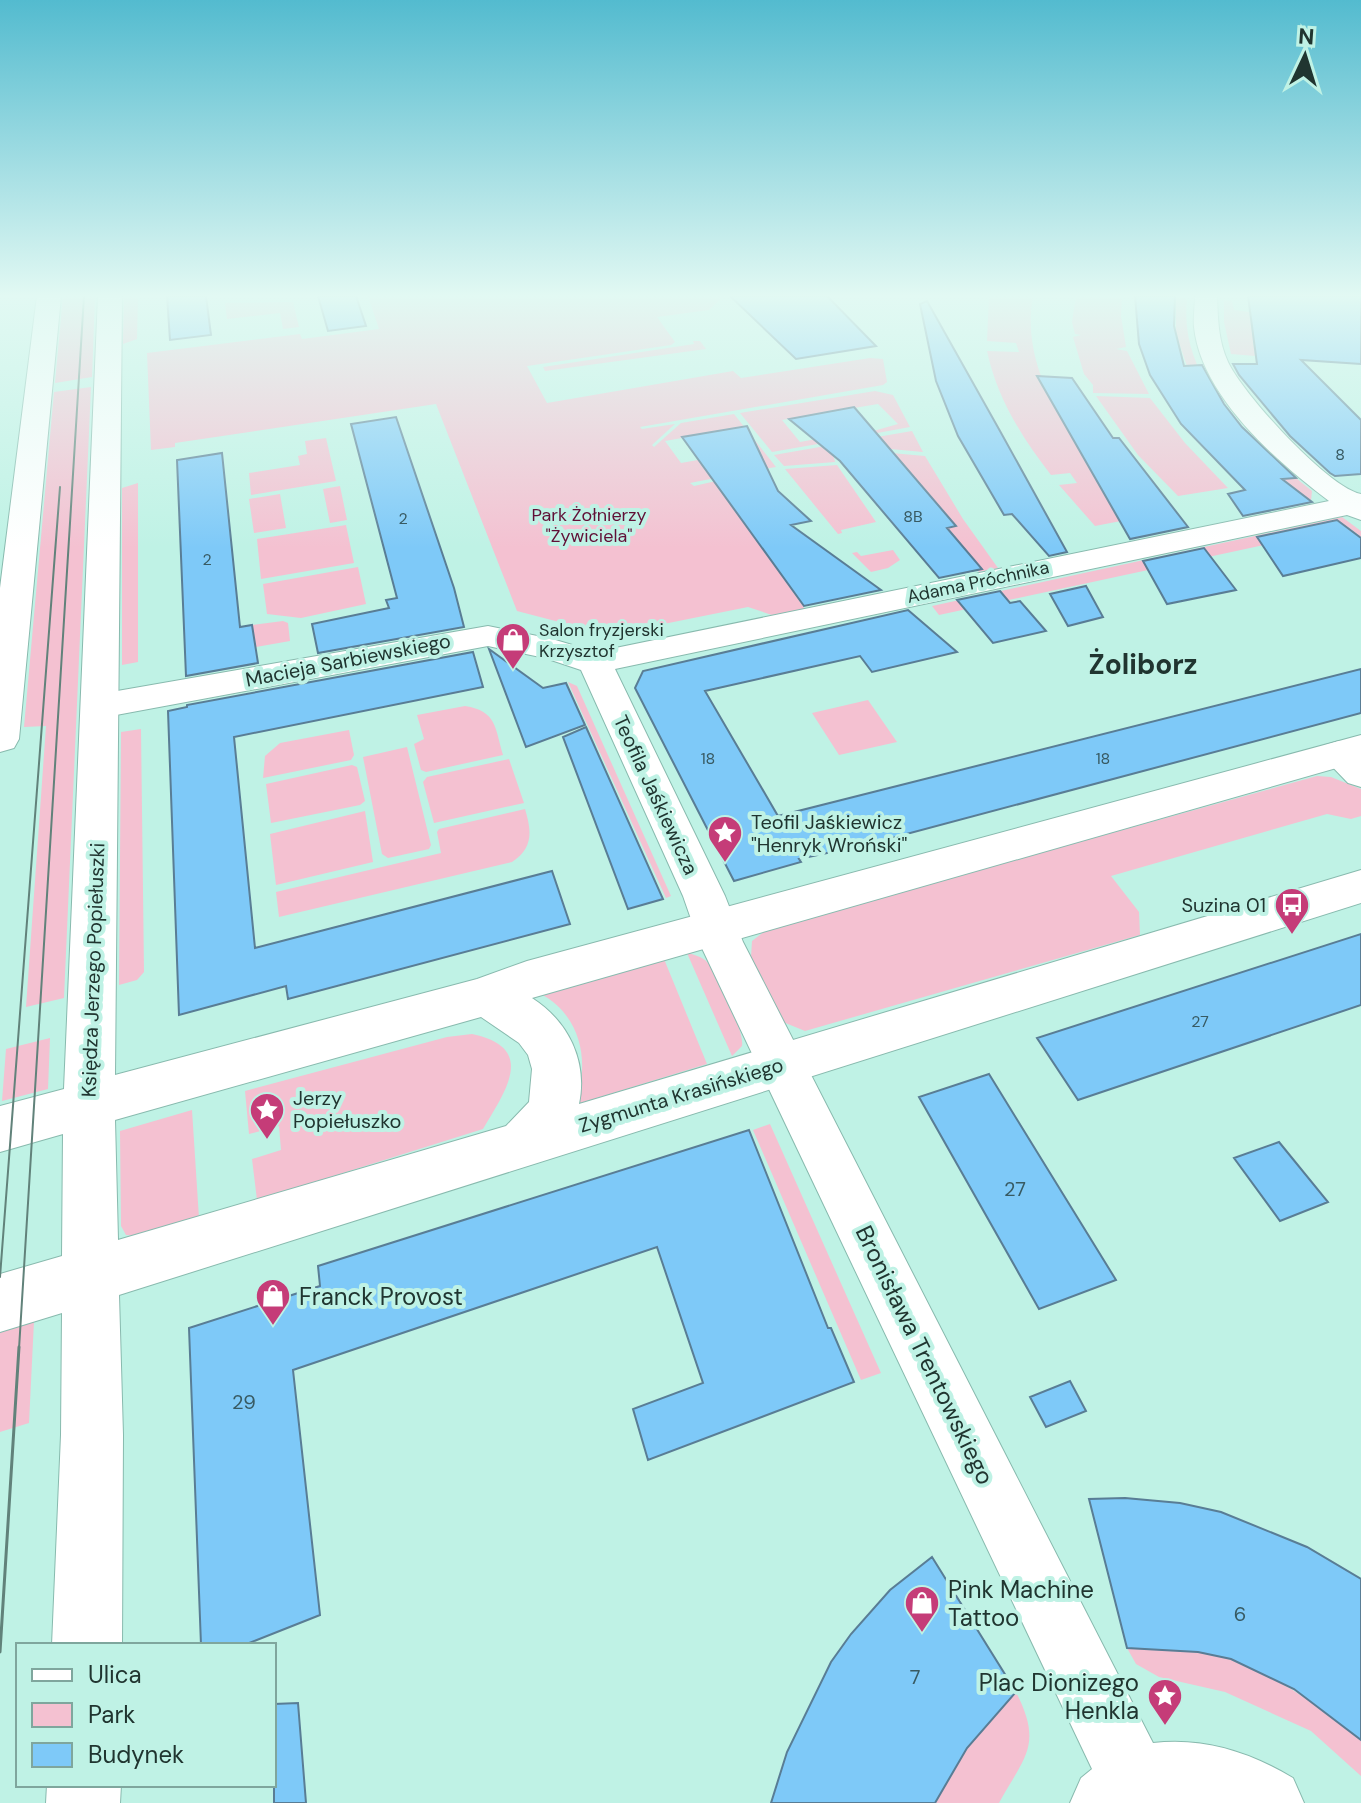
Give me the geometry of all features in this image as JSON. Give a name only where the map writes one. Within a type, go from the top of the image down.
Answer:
[{"type":"main road","points":[[0,739],[40,380]]},
{"type":"main road","name":"Księdza Jerzego Popiełuszki","points":[[87,1643],[92,1435],[88,1278],[89,1105],[108,380]]},
{"type":"main road","points":[[0,1129],[482,997],[527,980],[716,927],[1354,759]]},
{"type":"main road","name":"Zygmunta Krasińskiego","points":[[0,1303],[1361,886]]},
{"type":"main road","points":[[482,997],[512,1010],[532,1025],[550,1044],[558,1068],[556,1093],[549,1115],[524,1143]]},
{"type":"street","points":[[1226,380],[1284,449],[1358,506]]},
{"type":"street","name":"Adama Próchnika","points":[[595,663],[1358,506]]},
{"type":"street","name":"Macieja Sarbiewskiego","points":[[100,706],[488,636],[552,649],[595,663]]},
{"type":"street","name":"Teofila Jaśkiewicza","points":[[595,663],[716,927]]},
{"type":"street","name":"Bronisława Trentowskiego","points":[[716,927],[1120,1793]]},
{"type":"street","points":[[1120,1793],[1192,1775],[1253,1793],[1268,1803]]},
{"type":"green space","name":"Park Żołnierzy \"Żywiciela\"","points":[[148,380],[535,380],[547,403],[680,380],[887,382],[640,427],[675,424],[652,445],[654,447],[681,423],[734,414],[776,467],[758,470],[727,430],[665,441],[681,463],[709,458],[751,471],[690,483],[694,486],[716,481],[805,609],[772,615],[748,607],[609,635],[517,611],[436,404],[175,443],[175,447],[151,450]]},
{"type":"green space","points":[[995,380],[1043,380],[1067,427],[1088,457],[1160,533],[1144,537],[1126,520],[1095,526],[1059,485],[1077,483],[1070,473],[1051,475],[1012,417]]},
{"type":"green space","points":[[1089,380],[1142,380],[1149,394],[1093,393]]},
{"type":"green space","points":[[1197,380],[1205,380],[1224,409],[1245,432],[1312,491],[1311,501],[1277,474]]},
{"type":"green space","points":[[91,387],[64,998],[26,1007],[46,726],[24,727],[54,392]]},
{"type":"green space","points":[[875,391],[893,395],[910,427],[872,434],[870,432],[898,424],[878,404],[782,420],[800,442],[827,437],[835,441],[772,452],[740,413]]},
{"type":"green space","points":[[1096,396],[1150,398],[1185,443],[1228,488],[1178,496],[1138,455]]},
{"type":"green space","points":[[912,431],[923,452],[836,444]]},
{"type":"green space","points":[[326,438],[336,481],[251,495],[249,473],[300,465],[298,456],[307,454],[305,441]]},
{"type":"green space","points":[[831,445],[835,462],[784,466],[774,455]]},
{"type":"green space","points":[[891,453],[925,456],[963,519],[998,568],[979,572]]},
{"type":"green space","points":[[837,465],[876,522],[841,530],[842,533],[838,534],[785,469]]},
{"type":"green space","points":[[138,483],[138,662],[122,665],[122,488]]},
{"type":"green space","points":[[340,486],[347,520],[330,523],[323,489]]},
{"type":"green space","points":[[280,494],[286,528],[254,533],[249,499]]},
{"type":"green space","points":[[1342,517],[1361,531],[1361,537],[1348,527],[939,615],[932,606]]},
{"type":"green space","points":[[346,525],[354,563],[261,579],[257,539]]},
{"type":"green space","points":[[893,550],[900,560],[888,568],[871,572],[852,553],[857,552],[861,556]]},
{"type":"green space","points":[[358,567],[366,604],[301,618],[267,614],[263,584]]},
{"type":"green space","points":[[288,623],[290,641],[256,647],[252,625]]},
{"type":"green space","points":[[568,682],[577,686],[671,896],[666,898]]},
{"type":"green space","points":[[868,700],[897,742],[839,755],[812,713]]},
{"type":"green space","points":[[465,706],[483,712],[493,722],[503,755],[426,772],[421,770],[414,744],[424,739],[417,715]]},
{"type":"green space","points":[[141,729],[144,972],[137,980],[119,985],[121,732]]},
{"type":"green space","points":[[349,730],[354,755],[351,760],[263,778],[265,756],[280,743]]},
{"type":"green space","points":[[407,747],[431,845],[429,849],[388,858],[382,854],[363,757]]},
{"type":"green space","points":[[509,759],[524,803],[434,823],[423,782],[427,777]]},
{"type":"green space","points":[[352,765],[357,767],[365,801],[360,805],[271,823],[266,784]]},
{"type":"green space","points":[[1317,776],[1331,777],[1361,789],[1361,816],[1351,819],[1327,814],[1111,876],[1139,912],[1140,935],[805,1031],[783,1022],[751,957],[752,941],[769,928]]},
{"type":"green space","points":[[525,809],[529,839],[524,851],[512,862],[279,917],[276,892],[441,853],[439,829]]},
{"type":"green space","points":[[365,811],[373,862],[276,885],[270,834]]},
{"type":"green space","points":[[687,953],[705,960],[729,1001],[742,1039],[742,1046],[732,1056]]},
{"type":"green space","points":[[664,959],[707,1064],[574,1105],[582,1074],[579,1043],[566,1015],[541,994]]},
{"type":"green space","points":[[472,1034],[505,1049],[510,1060],[507,1086],[483,1129],[257,1200],[252,1159],[281,1150],[279,1126],[249,1134],[245,1091],[447,1037]]},
{"type":"green space","points":[[50,1038],[48,1089],[2,1101],[6,1049]]},
{"type":"green space","points":[[192,1110],[199,1218],[137,1236],[126,1235],[121,1226],[120,1131]]},
{"type":"green space","points":[[770,1124],[881,1373],[861,1380],[753,1130]]},
{"type":"green space","points":[[34,1321],[29,1423],[0,1432],[0,1330]]},
{"type":"green space","points":[[1127,1648],[1201,1652],[1246,1665],[1266,1675],[1305,1698],[1361,1740],[1361,1776],[1311,1731],[1225,1692],[1159,1677],[1136,1664]]},
{"type":"green space","points":[[1016,1692],[1024,1710],[1029,1738],[1023,1761],[999,1803],[935,1803],[967,1748]]},
{"type":"building","points":[[971,380],[1067,552],[1049,556],[1012,514],[1004,515],[958,436],[936,381]]},
{"type":"building","points":[[1039,380],[1073,380],[1113,438],[1119,438],[1188,527],[1130,539]]},
{"type":"building","points":[[1153,380],[1211,380],[1242,427],[1296,478],[1282,479],[1312,502],[1243,516],[1228,494],[1245,490],[1181,424]]},
{"type":"building","points":[[1243,380],[1321,380],[1361,420],[1361,474],[1335,476],[1290,436]]},
{"type":"building","points":[[854,407],[956,526],[947,528],[982,569],[939,578],[840,461],[789,419]]},
{"type":"building","points":[[396,417],[454,588],[464,627],[318,653],[312,624],[389,608],[386,600],[397,598],[351,424]]},
{"type":"building","points":[[747,426],[778,491],[811,521],[791,525],[881,590],[804,606],[682,437]]},
{"type":"building","points":[[222,453],[240,627],[252,625],[258,663],[186,676],[177,460]]},
{"type":"building","points":[[1337,520],[1361,538],[1361,558],[1283,576],[1257,537]]},
{"type":"building","points":[[1204,548],[1236,590],[1167,604],[1143,561]]},
{"type":"building","points":[[1086,586],[1103,617],[1068,626],[1050,594]]},
{"type":"building","points":[[1000,591],[1010,603],[1020,601],[1046,631],[993,643],[957,600]]},
{"type":"building","points":[[908,610],[957,652],[872,672],[860,656],[705,691],[778,816],[1361,669],[1361,713],[869,844],[799,859],[801,862],[734,881],[635,688],[643,671]]},
{"type":"building","points":[[489,649],[543,688],[566,683],[585,725],[526,747]]},
{"type":"building","points":[[473,652],[483,687],[234,737],[255,948],[552,871],[570,924],[288,999],[286,986],[179,1015],[168,711]]},
{"type":"building","points":[[586,727],[663,899],[628,909],[563,737]]},
{"type":"building","points":[[1361,934],[1361,1005],[1078,1100],[1037,1038]]},
{"type":"building","points":[[989,1074],[1116,1280],[1039,1309],[919,1097]]},
{"type":"building","points":[[749,1130],[828,1328],[831,1328],[854,1382],[648,1460],[633,1409],[703,1383],[657,1247],[293,1370],[320,1615],[249,1643],[201,1643],[189,1328],[320,1286],[318,1266]]},
{"type":"building","points":[[1279,1142],[1328,1202],[1280,1221],[1234,1158]]},
{"type":"building","points":[[1070,1381],[1086,1411],[1046,1427],[1030,1397]]},
{"type":"building","points":[[1125,1498],[1180,1503],[1221,1512],[1307,1547],[1361,1579],[1361,1740],[1294,1689],[1231,1659],[1198,1652],[1127,1648],[1089,1499]]},
{"type":"building","points":[[932,1557],[1016,1692],[967,1748],[935,1803],[771,1803],[787,1752],[831,1662],[890,1590]]},
{"type":"building","points":[[298,1703],[306,1803],[274,1803],[276,1704]]},
{"type":"tram line","points":[[19,1349],[79,380]]},
{"type":"tram line","points":[[0,1277],[60,487]]},
{"type":"tram line","points":[[0,1652],[19,1347]]},
{"type":"place","name":"Salon fryzjerski Krzysztof","points":[[513,671]]},
{"type":"place","name":"Teofil Jaśkiewicz \"Henryk Wroński\"","points":[[725,864]]},
{"type":"place","name":"Suzina 01","points":[[1292,936]]},
{"type":"place","name":"Jerzy Popiełuszko","points":[[267,1141]]},
{"type":"place","name":"Franck Provost","points":[[273,1327]]},
{"type":"place","name":"Pink Machine Tattoo","points":[[922,1634]]},
{"type":"place","name":"Plac Dionizego Henkla","points":[[1165,1727]]},
{"type":"district","name":"Żoliborz","points":[[1143,664]]}]
